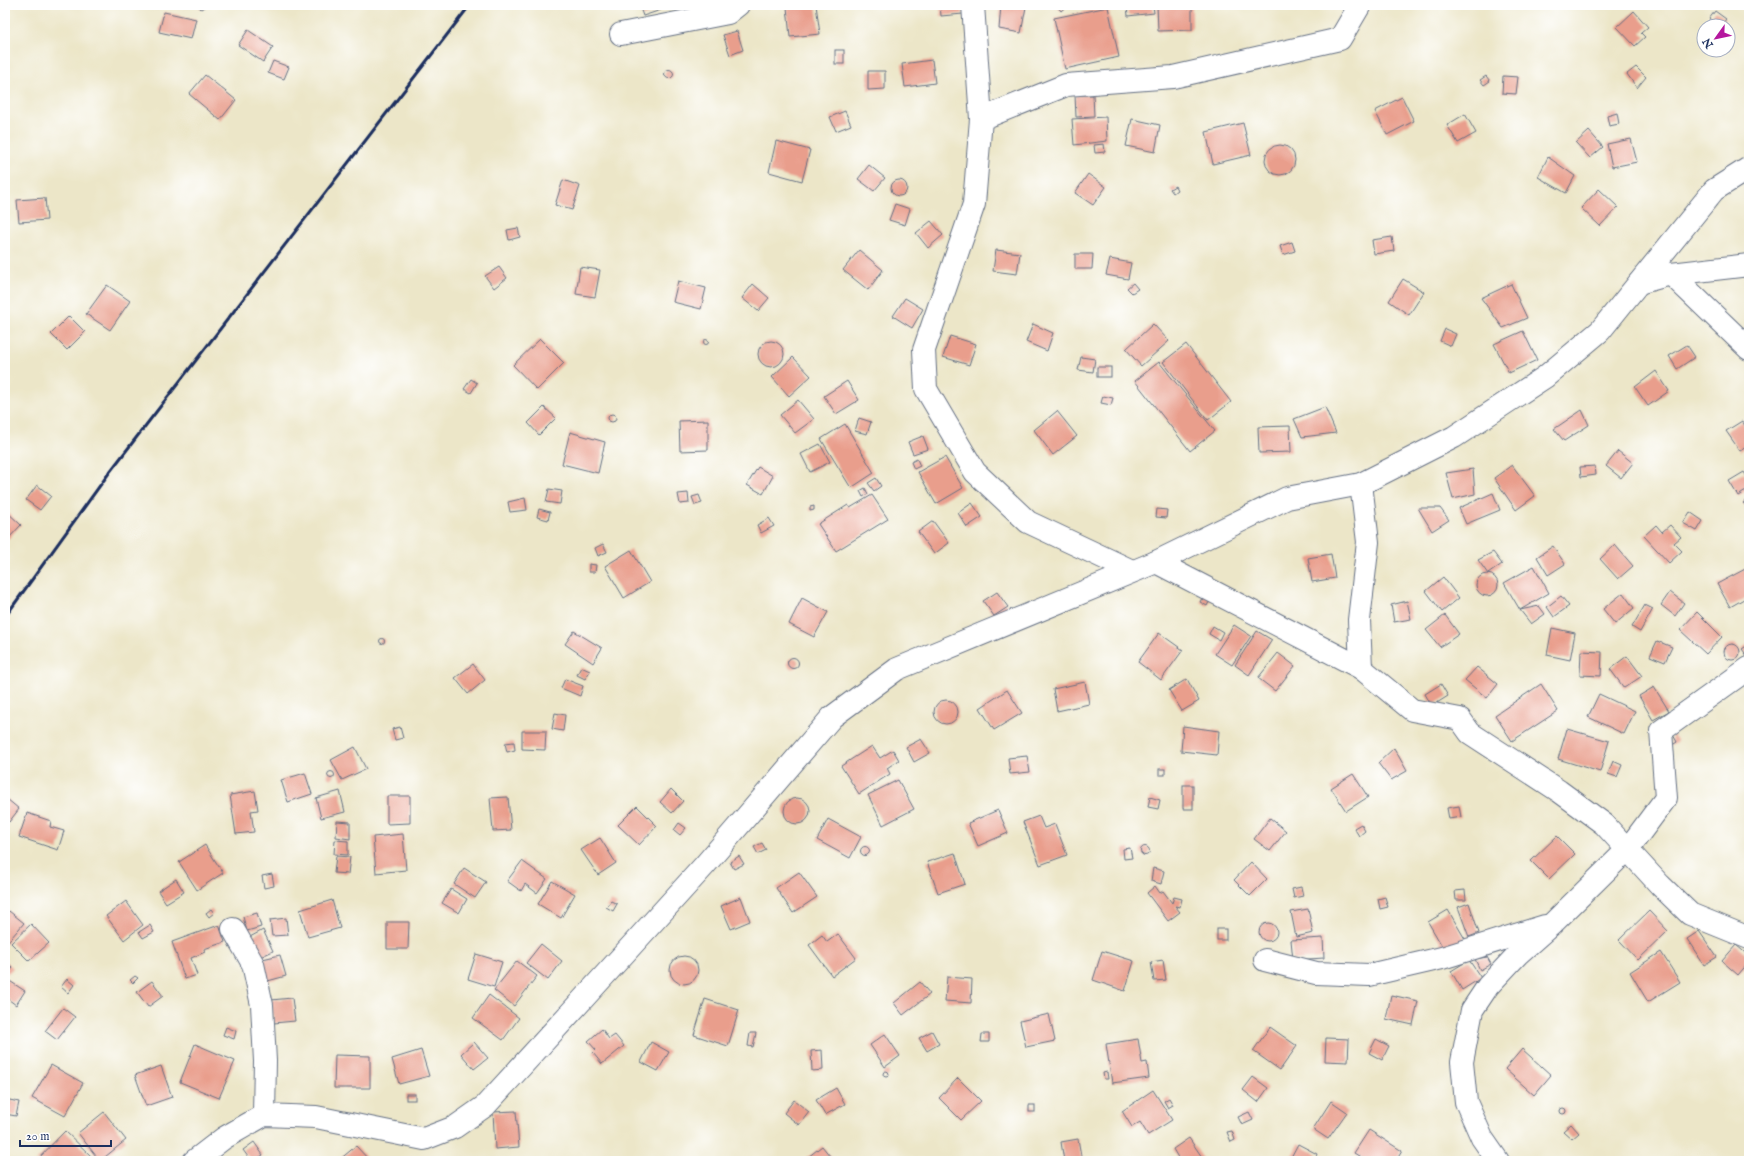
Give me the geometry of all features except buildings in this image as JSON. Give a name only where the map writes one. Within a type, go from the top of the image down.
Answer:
[{"type":"street","points":[[621,34],[728,13],[738,5]]},
{"type":"street","points":[[973,5],[981,119],[974,204],[924,350],[926,389],[975,472],[1028,522],[1132,571]]},
{"type":"street","points":[[981,119],[1066,85],[1172,77],[1340,39],[1360,5]]},
{"type":"street","points":[[194,1161],[224,1138],[264,1114],[316,1117],[424,1139],[455,1127],[485,1106],[704,866],[832,717],[897,669],[1156,562],[1287,498],[1361,484],[1454,436],[1545,377],[1600,331],[1714,190],[1749,168]]},
{"type":"street","points":[[1639,283],[1671,274],[1749,266]]},
{"type":"street","points":[[1671,274],[1749,349]]},
{"type":"street","points":[[1361,484],[1368,542],[1359,620],[1361,668]]},
{"type":"street","points":[[1156,562],[1361,668],[1412,710],[1460,719],[1470,734],[1559,791],[1604,824],[1690,914],[1749,938]]},
{"type":"street","points":[[1498,1161],[1482,1138],[1466,1102],[1462,1062],[1472,1010],[1488,986],[1518,954],[1552,924],[1628,849],[1666,798],[1661,731],[1749,668]]},
{"type":"street","points":[[1265,960],[1316,973],[1369,975],[1442,958],[1552,924]]},
{"type":"street","points":[[233,929],[253,964],[262,1005],[265,1061],[264,1114]]},
{"type":"railway","points":[[5,617],[109,473],[470,5]]}]
